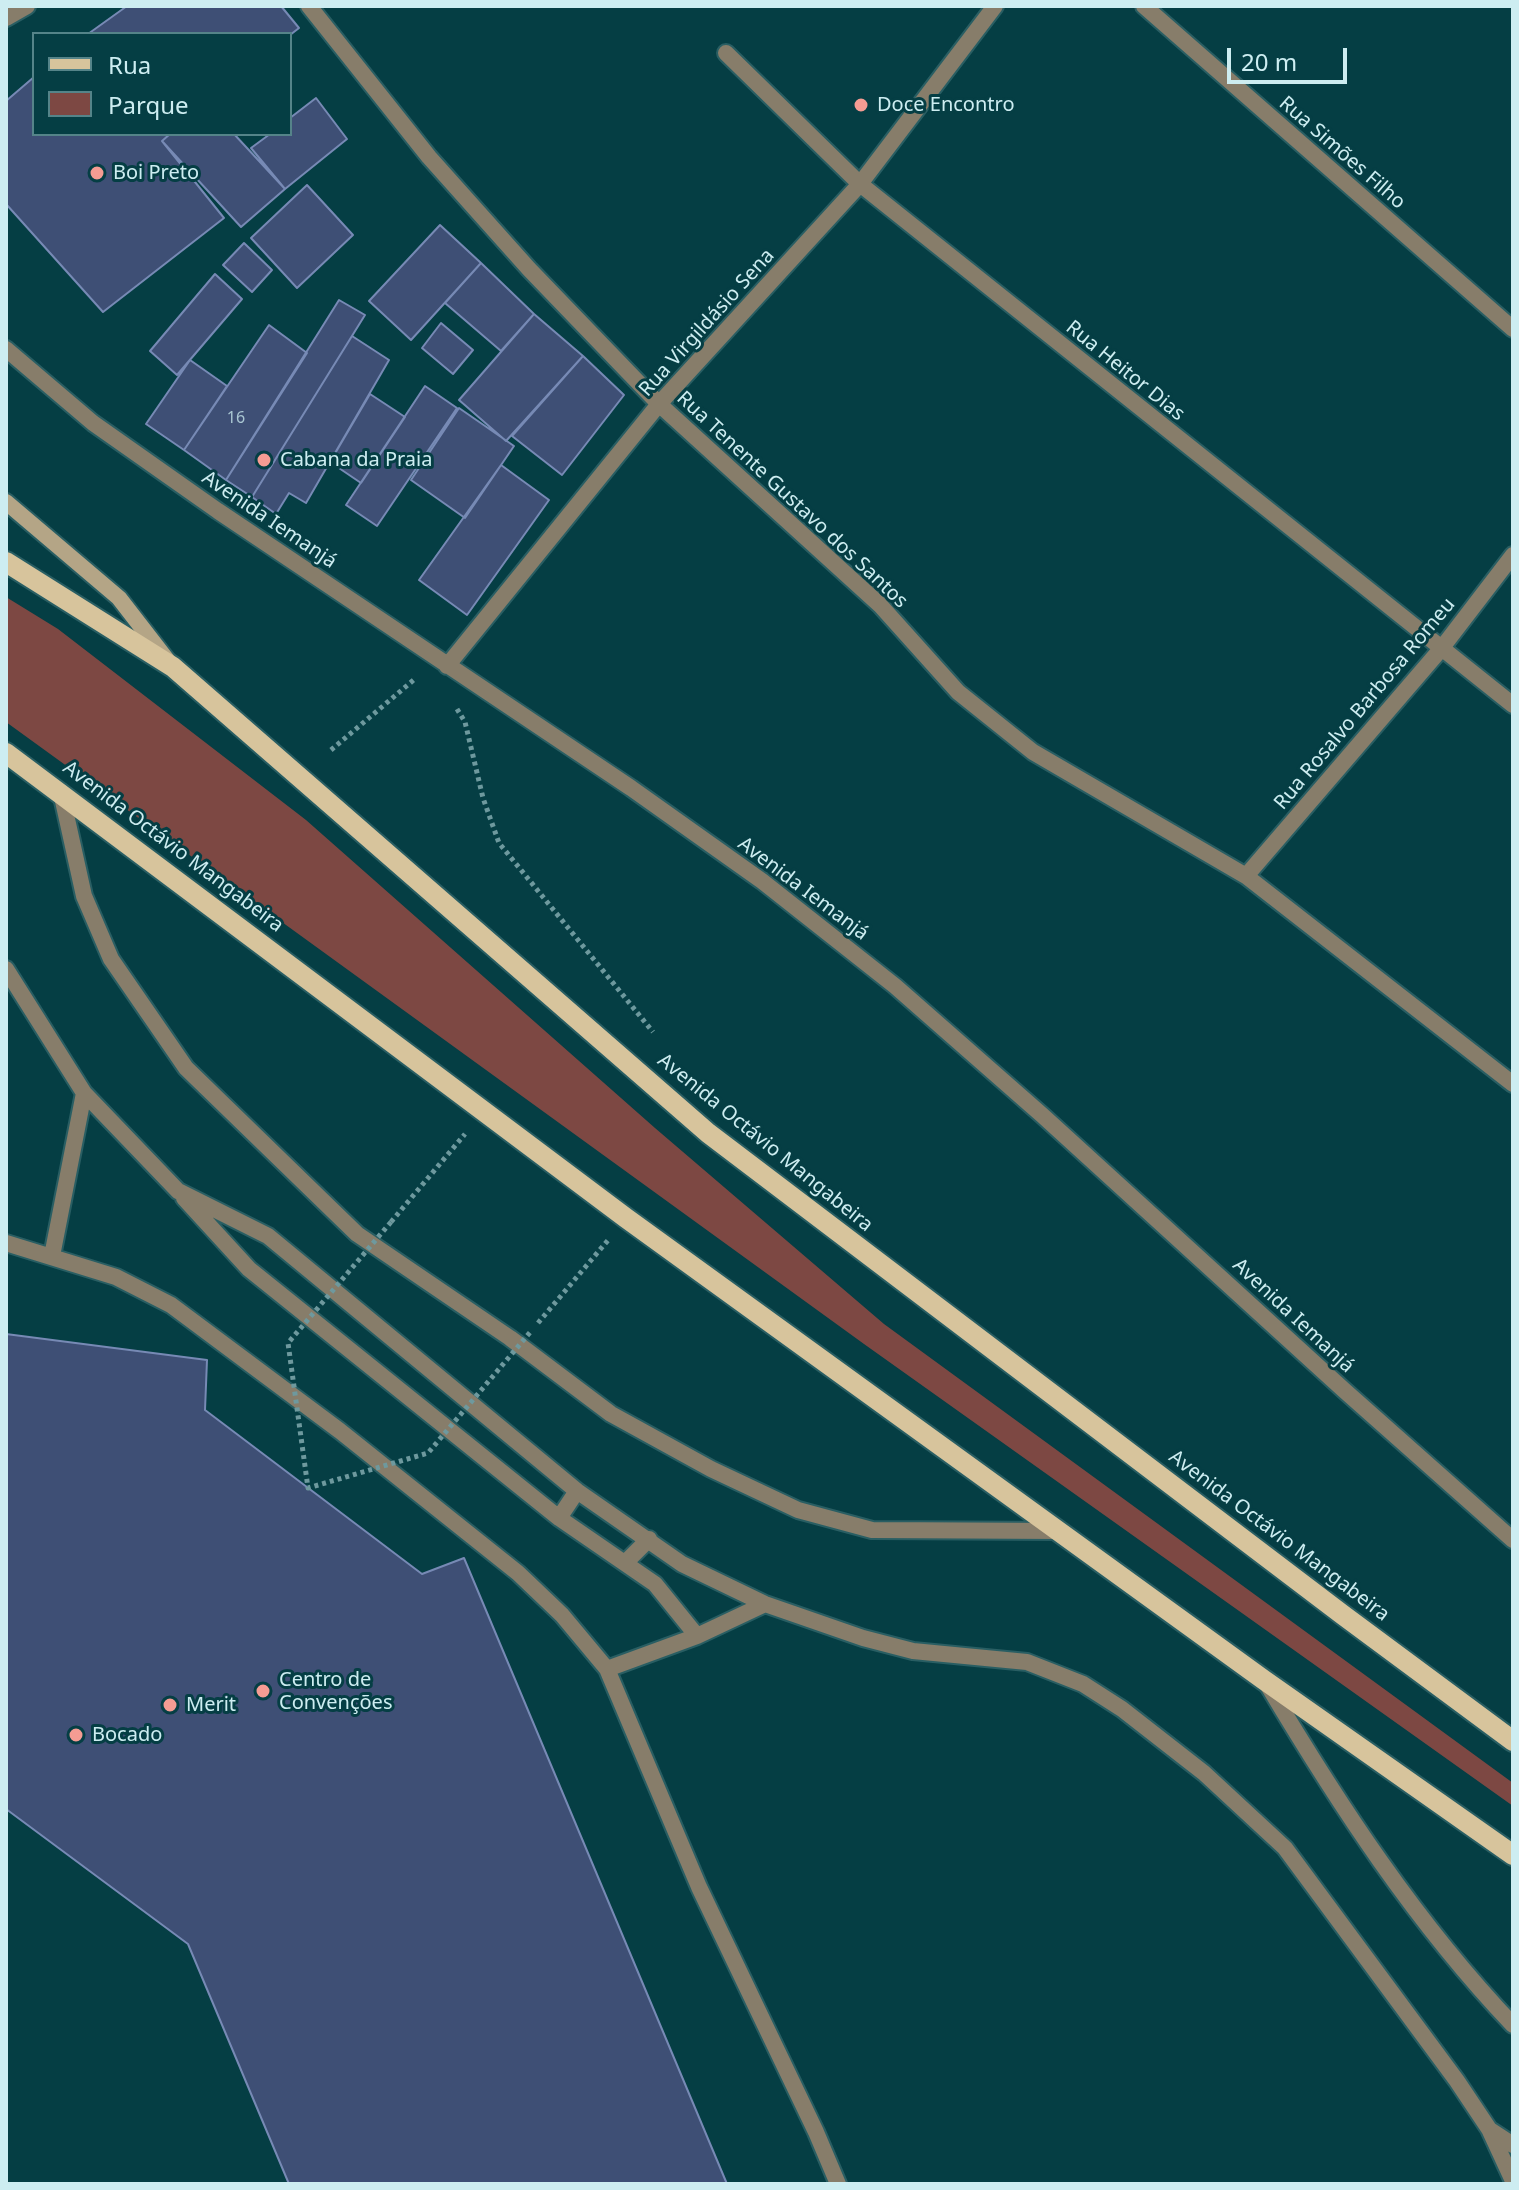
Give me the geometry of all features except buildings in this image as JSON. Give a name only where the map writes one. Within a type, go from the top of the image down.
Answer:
[{"type":"main road","name":"Avenida Octávio Mangabeira","points":[[6,562],[173,667],[708,1133],[1513,1741]]},
{"type":"main road","name":"Avenida Octávio Mangabeira","points":[[6,753],[626,1218],[1264,1680],[1513,1855]]},
{"type":"street","points":[[6,18],[27,6]]},
{"type":"street","name":"Rua Tenente Gustavo dos Santos","points":[[309,6],[439,168],[529,269],[659,404],[880,605],[958,692],[1033,752],[1246,876],[1513,1084]]},
{"type":"street","name":"Rua Virgildásio Sena","points":[[443,662],[659,404],[860,184],[995,6]]},
{"type":"street","name":"Rua Simões Filho","points":[[1144,6],[1513,329]]},
{"type":"street","name":"Rua Heitor Dias","points":[[726,53],[860,184],[1513,705]]},
{"type":"street","name":"Avenida Iemanjá","points":[[6,349],[93,423],[218,511],[631,788],[762,881],[895,986],[1513,1540]]},
{"type":"street","points":[[6,502],[119,598],[173,667]]},
{"type":"street","name":"Rua Rosalvo Barbosa Romeu","points":[[1246,876],[1441,649],[1513,555]]},
{"type":"street","points":[[61,792],[84,896],[111,959],[186,1068],[357,1234],[510,1338],[611,1414],[711,1469],[798,1510],[872,1530],[1060,1531]]},
{"type":"street","points":[[6,969],[84,1093],[249,1269],[559,1518],[655,1584],[697,1636]]},
{"type":"street","points":[[52,1256],[84,1093]]},
{"type":"street","points":[[178,1191],[268,1236],[577,1491],[682,1564],[765,1604],[863,1638],[913,1651],[1027,1662],[1083,1684],[1122,1709],[1204,1773],[1285,1848],[1457,2081],[1489,2129],[1513,2181]]},
{"type":"street","points":[[6,1243],[116,1277],[171,1305],[328,1422],[518,1573],[562,1615],[607,1669],[699,1887],[838,2184]]},
{"type":"street","points":[[559,1518],[577,1491]]},
{"type":"street","points":[[625,1563],[649,1539]]},
{"type":"street","points":[[607,1669],[697,1636],[765,1604]]},
{"type":"street","points":[[1264,1680],[1321,1775],[1422,1918],[1470,1980],[1513,2025]]},
{"type":"street","points":[[1489,2129],[1513,2145]]},
{"type":"path","points":[[331,750],[413,680],[443,662]]},
{"type":"path","points":[[413,680],[424,687]]},
{"type":"path","points":[[446,701],[462,714],[465,722],[483,798],[499,843],[653,1032]]},
{"type":"path","points":[[466,1133],[288,1343],[308,1488],[428,1453],[612,1236]]},
{"type":"green space","points":[[6,597],[58,629],[306,820],[655,1128],[884,1324],[1513,1783],[1513,1806],[864,1344],[6,722]]},
{"type":"place","name":"Doce Encontro","points":[[861,105]]},
{"type":"place","name":"Boi Preto","points":[[97,173]]},
{"type":"place","name":"Cabana da Praia","points":[[264,460]]},
{"type":"place","name":"Centro de Convenções","points":[[263,1691]]},
{"type":"place","name":"Merit","points":[[170,1705]]},
{"type":"place","name":"Bocado","points":[[76,1735]]}]
